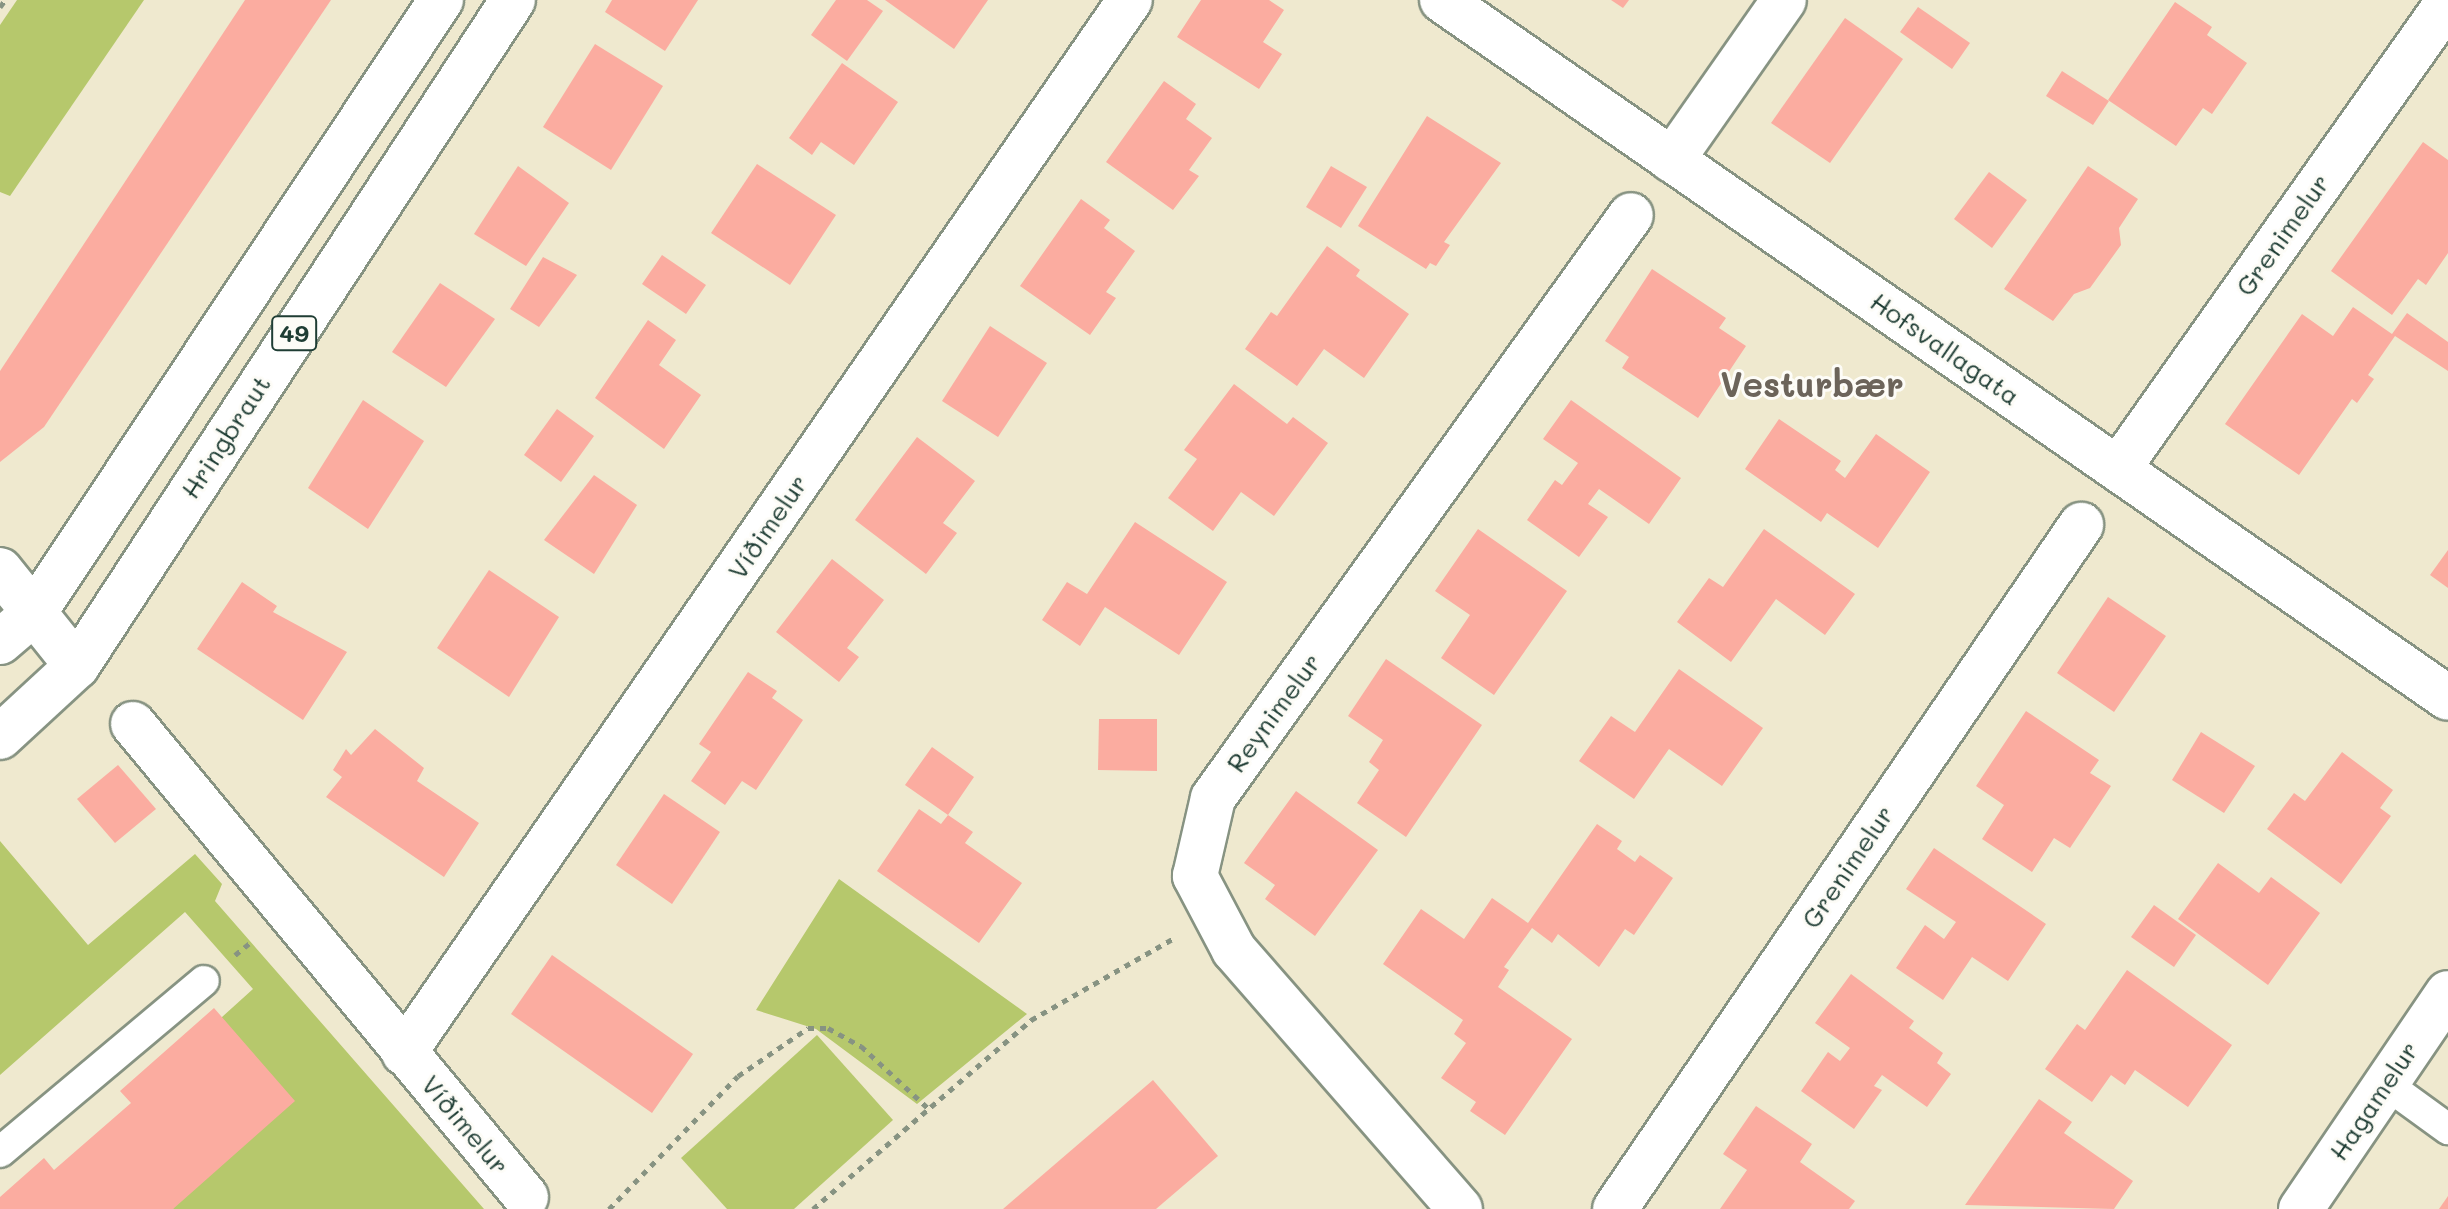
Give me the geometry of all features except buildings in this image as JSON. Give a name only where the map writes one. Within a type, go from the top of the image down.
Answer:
[{"type":"street","name":"49","points":[[0,642],[34,613],[441,0]]},
{"type":"street","name":"Hringbraut","points":[[0,737],[77,666],[513,0]]},
{"type":"street","name":"Víðimelur","points":[[404,1053],[1130,0]]},
{"type":"street","name":"Hofsvallagata","points":[[1442,0],[2448,698]]},
{"type":"street","points":[[1672,160],[1784,0]]},
{"type":"street","name":"Grenimelur","points":[[2118,469],[2448,2]]},
{"type":"street","name":"Reynimelur","points":[[1460,1209],[1234,950],[1195,876],[1213,798],[1631,215]]},
{"type":"street","name":"Grenimelur","points":[[1615,1209],[2081,525]]},
{"type":"street","points":[[0,570],[77,666]]},
{"type":"street","name":"Víðimelur","points":[[133,724],[526,1197]]},
{"type":"street","name":"Hagamelur","points":[[2301,1209],[2448,993]]},
{"type":"lane","points":[[0,1152],[204,981]]},
{"type":"lane","points":[[2386,1084],[2448,1129]]},
{"type":"path","points":[[0,7],[5,0]]},
{"type":"path","points":[[204,981],[287,911]]},
{"type":"path","points":[[813,1209],[1031,1020],[1216,916]]},
{"type":"path","points":[[609,1209],[738,1076],[783,1040],[808,1028],[828,1028],[861,1046],[928,1108]]},
{"type":"green space","points":[[17,0],[144,0],[10,196],[0,192],[0,25]]},
{"type":"green space","points":[[0,841],[88,945],[195,854],[222,884],[215,901],[484,1209],[173,1209],[222,1017],[253,989],[185,912],[0,1075]]},
{"type":"green space","points":[[839,879],[1027,1014],[917,1104],[816,1029],[756,1010]]},
{"type":"green space","points":[[817,1035],[893,1120],[794,1209],[727,1209],[681,1158]]},
{"type":"district","name":"Vesturbær","points":[[1812,384]]}]
